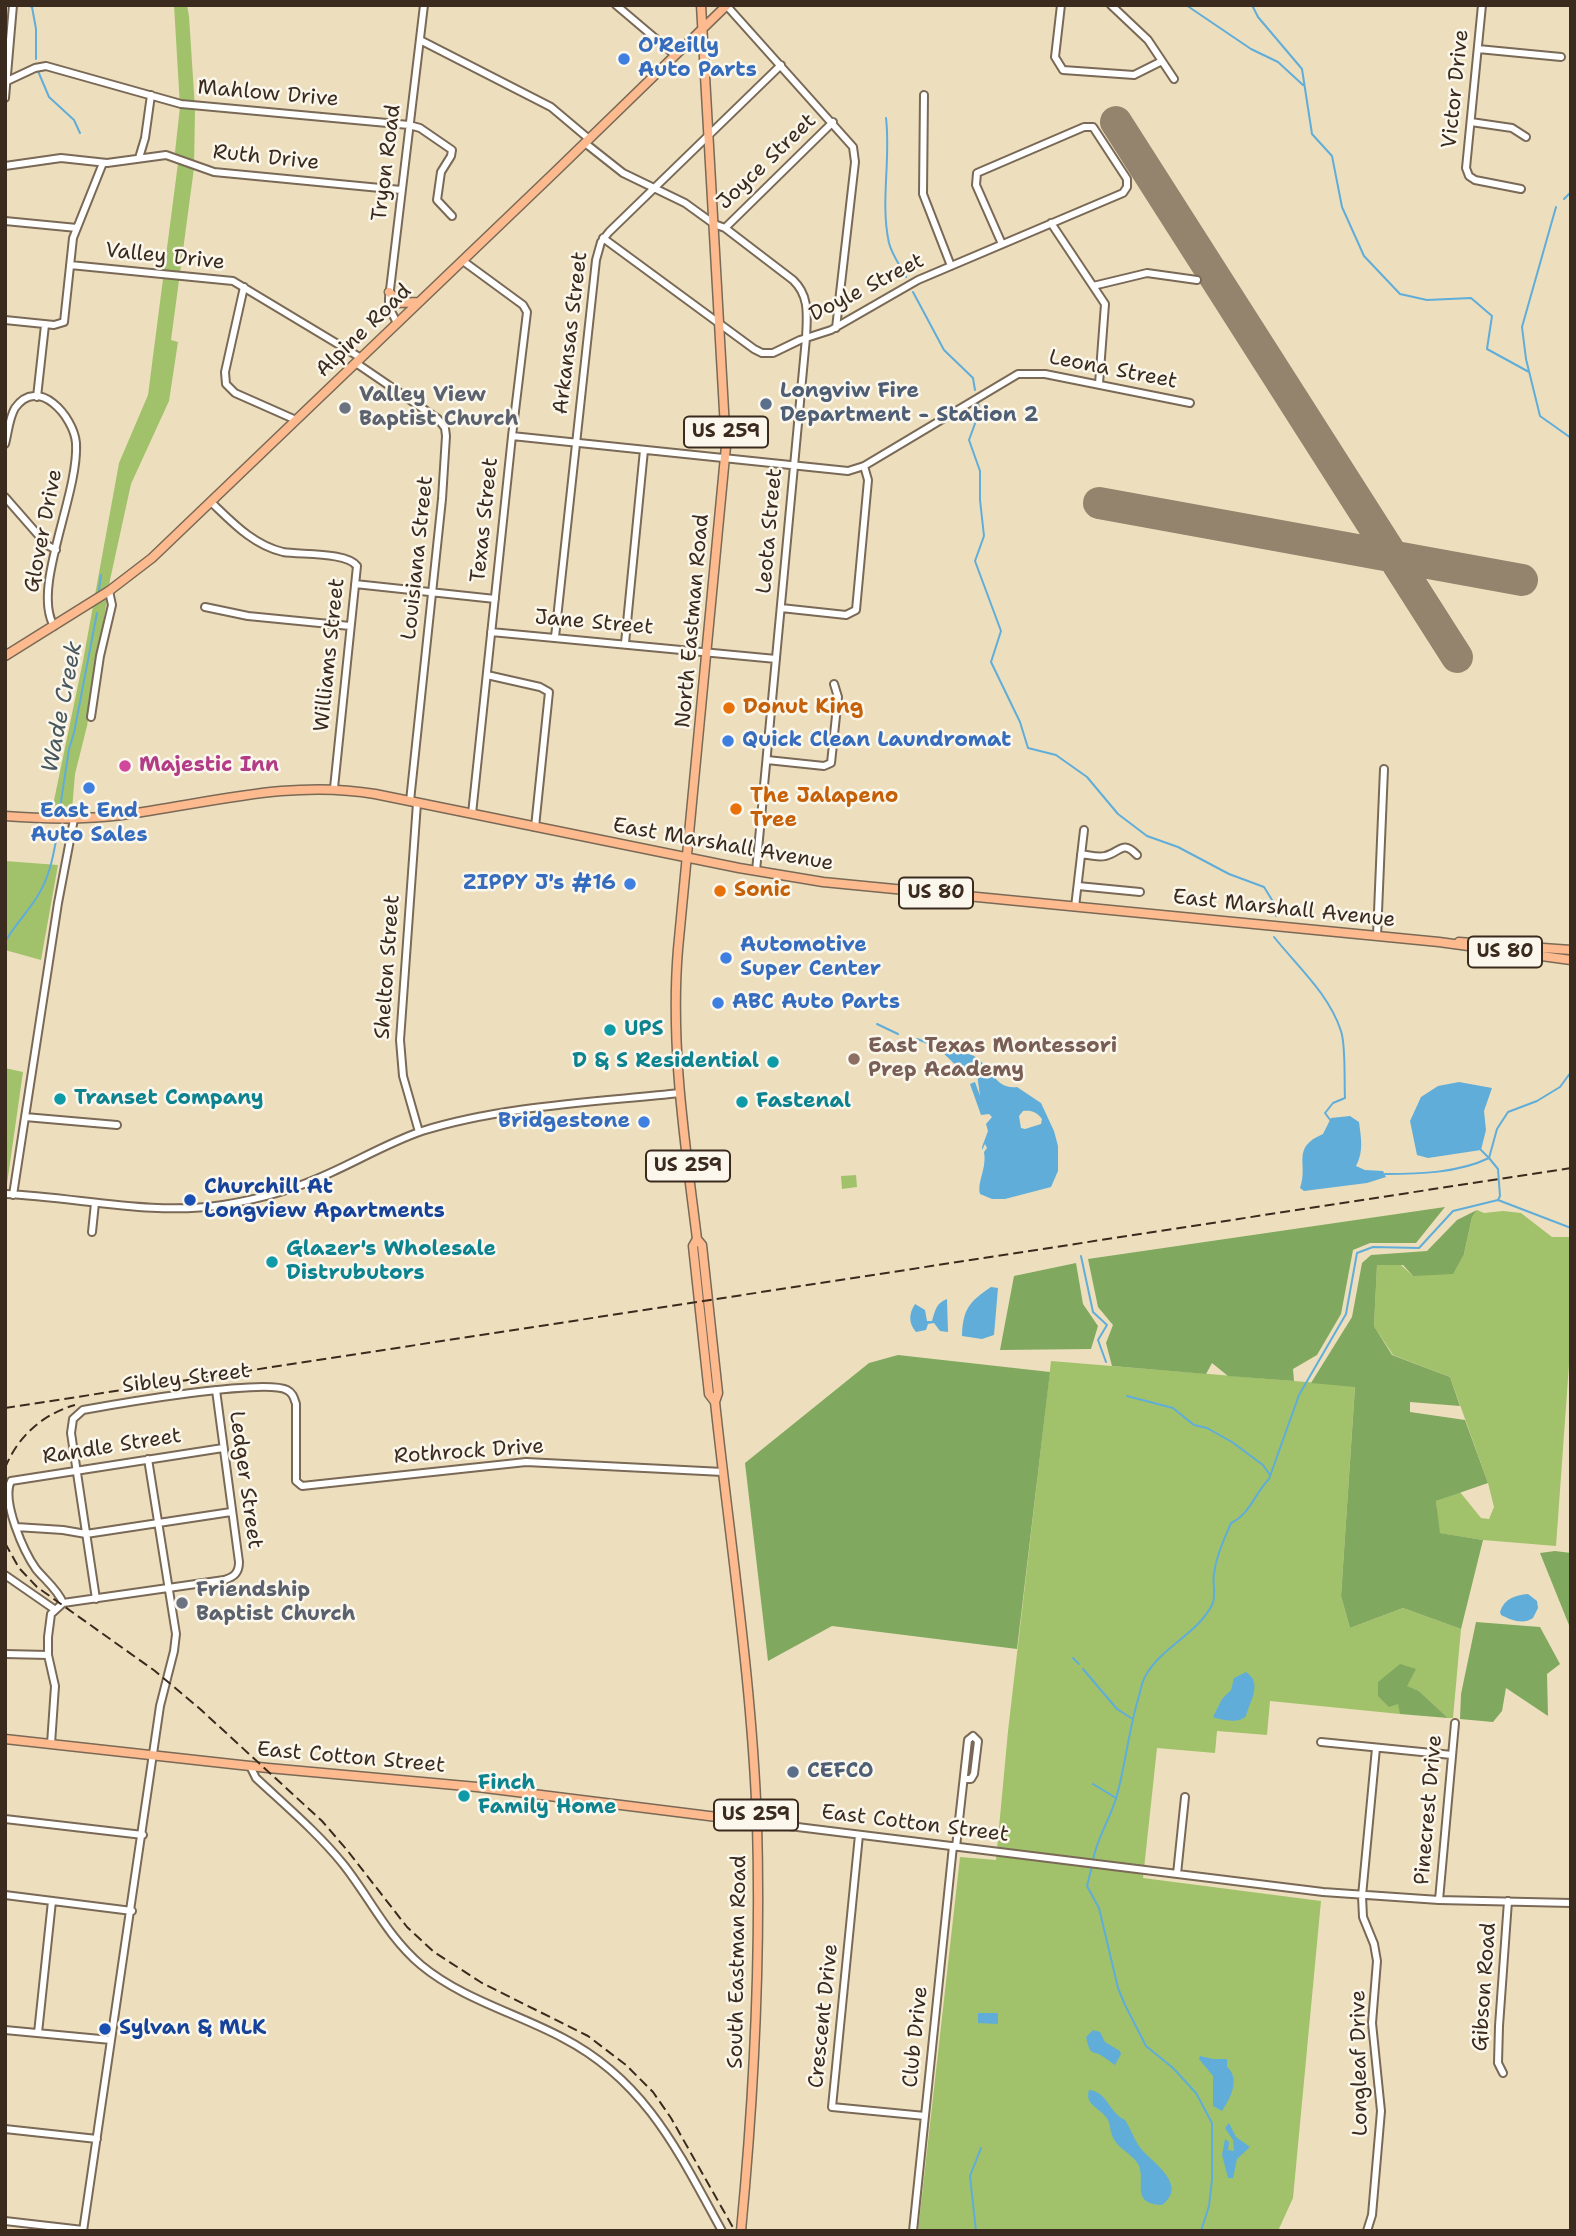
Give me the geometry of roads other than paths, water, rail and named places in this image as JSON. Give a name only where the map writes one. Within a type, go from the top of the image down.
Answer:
[{"type":"main road","name":"North Eastman Road","points":[[701,5],[726,416],[725,458],[675,994],[675,1040],[697,1239],[693,1246],[704,1302]]},
{"type":"main road","name":"Alpine Road","points":[[5,656],[110,591],[146,563],[463,261],[726,5]]},
{"type":"main road","points":[[389,292],[399,303],[421,301]]},
{"type":"main road","name":"East Marshall Avenue","points":[[5,816],[74,819],[128,814],[273,790],[334,788],[755,871],[878,888],[1439,942],[1571,960]]},
{"type":"main road","name":"East Marshall Avenue","points":[[1439,942],[1477,942],[1571,950]]},
{"type":"main road","name":"South Eastman Road","points":[[704,1302],[709,1394],[715,1402],[748,1694],[757,1822],[757,2029],[741,2231]]},
{"type":"main road","name":"East Cotton Street","points":[[5,1740],[495,1789],[757,1822]]},
{"type":"street","points":[[5,99],[13,5]]},
{"type":"street","name":"Tryon Road","points":[[397,324],[389,307],[389,292],[424,5]]},
{"type":"street","points":[[616,5],[675,55]]},
{"type":"street","points":[[726,5],[833,122],[850,142],[855,154],[836,328]]},
{"type":"street","points":[[1061,5],[1055,54],[1057,63],[1063,70],[1134,75],[1162,61]]},
{"type":"street","points":[[1111,5],[1148,40],[1174,79]]},
{"type":"street","name":"Victor Drive","points":[[1482,5],[1466,166],[1469,176],[1476,180],[1521,189]]},
{"type":"street","name":"Leota Street","points":[[420,40],[551,107],[623,173],[691,206],[725,228],[800,286],[807,302],[806,338],[755,871]]},
{"type":"street","points":[[1478,49],[1561,57]]},
{"type":"street","name":"Arkansas Street","points":[[555,638],[596,260],[603,239],[781,65]]},
{"type":"street","name":"Mahlow Drive","points":[[6,82],[30,69],[43,66],[191,105],[410,125],[452,150],[441,172],[437,200],[452,216]]},
{"type":"street","points":[[139,158],[145,138],[150,95]]},
{"type":"street","points":[[924,95],[922,188],[928,211],[951,266]]},
{"type":"street","name":"Joyce Street","points":[[725,228],[833,122]]},
{"type":"street","points":[[1471,122],[1509,127],[1526,137]]},
{"type":"street","name":"Doyle Street","points":[[603,239],[758,352],[765,354],[836,328],[910,284],[1121,194],[1127,187],[1126,178],[1095,129],[1090,126],[979,170],[975,178],[976,185],[1002,244]]},
{"type":"street","name":"Ruth Drive","points":[[5,166],[61,159],[103,163],[166,155],[214,172],[401,190]]},
{"type":"street","points":[[5,320],[59,325],[64,322],[77,228],[103,163]]},
{"type":"street","points":[[5,221],[77,228]]},
{"type":"street","points":[[1051,223],[1104,302],[1099,384]]},
{"type":"street","name":"Texas Street","points":[[463,261],[527,310],[472,814]]},
{"type":"street","name":"Valley Drive","points":[[70,265],[227,280],[244,287],[358,360]]},
{"type":"street","points":[[1093,286],[1147,273],[1197,280]]},
{"type":"street","points":[[244,287],[225,369],[226,384],[235,393],[296,420]]},
{"type":"street","points":[[5,444],[15,408],[23,400],[37,397],[45,324]]},
{"type":"street","name":"Louisiana Street","points":[[358,360],[436,417],[446,430],[414,802]]},
{"type":"street","name":"Leona Street","points":[[512,436],[845,471],[864,466],[1015,375],[1040,373],[1190,403]]},
{"type":"street","name":"Glover Drive","points":[[37,397],[51,401],[63,411],[76,440],[72,486],[46,595],[48,614],[54,626]]},
{"type":"street","points":[[625,643],[644,450]]},
{"type":"street","points":[[781,608],[846,615],[855,612],[868,480],[864,466]]},
{"type":"street","points":[[5,497],[47,545],[56,551]]},
{"type":"street","name":"Williams Street","points":[[211,502],[243,532],[267,547],[289,553],[352,560],[357,568],[334,788]]},
{"type":"street","points":[[355,584],[495,599]]},
{"type":"street","points":[[91,717],[103,636],[112,605],[110,591]]},
{"type":"street","points":[[205,607],[248,616],[350,626]]},
{"type":"street","name":"Jane Street","points":[[491,632],[776,659]]},
{"type":"street","points":[[487,675],[547,689],[549,699],[535,827]]},
{"type":"street","points":[[767,760],[824,766],[830,764],[838,694],[834,684]]},
{"type":"street","points":[[1377,936],[1384,769]]},
{"type":"street","name":"Shelton Street","points":[[414,802],[400,1040],[403,1076],[419,1132]]},
{"type":"street","points":[[13,1195],[58,904],[74,819]]},
{"type":"street","points":[[1075,907],[1084,830]]},
{"type":"street","points":[[1081,854],[1104,856],[1124,848],[1137,855]]},
{"type":"street","points":[[1077,886],[1140,892]]},
{"type":"street","points":[[5,1195],[174,1208],[211,1206],[247,1200],[313,1181],[419,1132],[493,1115],[680,1093]]},
{"type":"street","points":[[25,1117],[117,1125]]},
{"type":"street","points":[[92,1232],[95,1203]]},
{"type":"street","name":"Sibley Street","points":[[77,1470],[71,1429],[74,1416],[87,1409],[216,1390],[270,1387],[290,1392],[296,1408],[296,1481],[302,1486]]},
{"type":"street","name":"Ledger Street","points":[[169,1588],[224,1580],[236,1574],[239,1565],[216,1390]]},
{"type":"street","name":"Randle Street","points":[[16,1527],[8,1493],[9,1485],[15,1479],[223,1448]]},
{"type":"street","points":[[5,2221],[83,2230],[161,1703],[176,1641],[148,1459]]},
{"type":"street","name":"Rothrock Drive","points":[[302,1486],[534,1462],[723,1472]]},
{"type":"street","points":[[77,1470],[96,1599]]},
{"type":"street","points":[[63,1603],[34,1566],[16,1527],[86,1534],[231,1512]]},
{"type":"street","points":[[5,1575],[54,1609]]},
{"type":"street","points":[[51,1744],[55,1686],[48,1655],[50,1617],[54,1609],[63,1603],[169,1588]]},
{"type":"street","points":[[5,1654],[48,1655]]},
{"type":"street","name":"Pinecrest Drive","points":[[1439,1900],[1455,1723]]},
{"type":"street","name":"Club Drive","points":[[913,2231],[954,1846],[968,1740],[974,1736],[978,1741],[974,1774],[971,1779],[964,1779]]},
{"type":"street","points":[[1321,1742],[1452,1755]]},
{"type":"street","name":"Longleaf Drive","points":[[1367,2231],[1372,2215],[1381,2111],[1372,2030],[1377,1961],[1374,1944],[1363,1917],[1362,1896],[1376,1748]]},
{"type":"street","points":[[250,1766],[256,1778],[339,1859],[388,1931],[423,1966],[457,1989],[574,2043],[627,2083],[666,2131],[722,2231]]},
{"type":"street","points":[[1177,1874],[1185,1797]]},
{"type":"street","points":[[5,1819],[143,1835]]},
{"type":"street","name":"East Cotton Street","points":[[757,1822],[1362,1896],[1571,1903]]},
{"type":"street","name":"Crescent Drive","points":[[859,1835],[832,2107],[925,2116]]},
{"type":"street","points":[[5,1895],[132,1911]]},
{"type":"street","points":[[38,2033],[52,1901]]},
{"type":"street","name":"Gibson Road","points":[[1503,2073],[1498,2063],[1498,2050],[1508,1901]]},
{"type":"street","points":[[5,2030],[111,2040]]},
{"type":"street","points":[[5,2129],[97,2139]]},
{"type":"water","points":[[941,1047],[974,1056],[1003,1085],[1017,1087],[1041,1103],[1058,1146],[1058,1171],[1051,1187],[1005,1199],[992,1199],[980,1194],[984,1152],[987,1148],[985,1144],[982,1150],[982,1147],[988,1131],[986,1124],[992,1117],[989,1114],[981,1115],[970,1084],[975,1082],[980,1096],[977,1074],[969,1066],[965,1074],[939,1049]],"holes":[[[1023,1111],[1034,1112],[1042,1119],[1041,1124],[1021,1128],[1019,1116]]]},
{"type":"water","points":[[1459,1082],[1492,1088],[1484,1111],[1486,1130],[1481,1150],[1428,1158],[1417,1155],[1410,1121],[1421,1097],[1438,1086]]},
{"type":"water","points":[[1350,1116],[1359,1122],[1361,1134],[1361,1150],[1356,1166],[1365,1170],[1383,1171],[1386,1177],[1367,1183],[1304,1191],[1300,1188],[1302,1157],[1307,1145],[1323,1134],[1331,1118]]},
{"type":"water","points":[[991,1287],[998,1288],[994,1335],[982,1339],[962,1336],[969,1307]]},
{"type":"water","points":[[947,1299],[948,1332],[940,1331],[934,1323],[928,1324],[926,1330],[916,1332],[910,1318],[915,1304],[925,1310],[927,1321],[932,1321],[938,1305]]},
{"type":"water","points":[[1528,1594],[1537,1601],[1538,1608],[1533,1618],[1521,1621],[1501,1615],[1500,1612],[1507,1601]]},
{"type":"water","points":[[1246,1672],[1254,1681],[1255,1687],[1246,1716],[1235,1721],[1213,1717],[1222,1699],[1231,1690],[1234,1678]]},
{"type":"water","points":[[978,2013],[998,2013],[998,2024],[978,2023]]},
{"type":"water","points":[[1093,2030],[1100,2032],[1105,2042],[1120,2051],[1115,2065],[1091,2051],[1086,2037]]},
{"type":"water","points":[[1200,2056],[1227,2059],[1227,2067],[1234,2083],[1222,2111],[1213,2106],[1213,2076],[1199,2059]]},
{"type":"water","points":[[1089,2090],[1105,2099],[1115,2113],[1125,2120],[1140,2147],[1167,2176],[1172,2190],[1162,2205],[1152,2204],[1142,2196],[1138,2164],[1115,2141],[1108,2120],[1089,2100]]},
{"type":"water","points":[[1229,2123],[1236,2137],[1250,2147],[1237,2159],[1233,2178],[1228,2178],[1222,2155],[1225,2139],[1229,2142],[1228,2150],[1234,2151],[1233,2140],[1225,2128]]},
{"type":"waterway","points":[[28,5],[32,7],[36,29],[36,59]]},
{"type":"waterway","points":[[1186,5],[1251,49],[1278,62],[1303,85]]},
{"type":"waterway","points":[[1252,5],[1258,17],[1302,69],[1312,134],[1332,156],[1342,207],[1364,256],[1400,294],[1427,300],[1471,298],[1492,316],[1487,349],[1529,372]]},
{"type":"waterway","points":[[38,71],[49,97],[74,120],[80,133]]},
{"type":"waterway","points":[[886,118],[886,228],[890,247],[906,277]]},
{"type":"waterway","points":[[1564,199],[1571,192]]},
{"type":"waterway","points":[[1556,207],[1522,327],[1526,359],[1540,416],[1571,438]]},
{"type":"waterway","points":[[913,292],[944,350],[973,378],[975,390]]},
{"type":"waterway","points":[[978,403],[980,410],[969,440],[980,471],[984,536],[975,561],[1001,631],[991,662],[1020,722],[1028,748],[1056,755],[1087,777],[1118,814],[1147,836],[1178,847],[1229,874],[1264,887],[1277,908],[1276,916]]},
{"type":"waterway","name":"Wade Creek","points":[[99,590],[101,575]]},
{"type":"waterway","name":"Wade Creek","points":[[60,808],[69,749],[97,613]]},
{"type":"waterway","name":"Wade Creek","points":[[5,942],[45,881],[58,829]]},
{"type":"waterway","points":[[1274,937],[1321,993],[1336,1018],[1343,1037],[1345,1098],[1333,1103],[1325,1113],[1331,1121]]},
{"type":"waterway","points":[[877,1024],[898,1034]]},
{"type":"waterway","points":[[917,1039],[933,1045]]},
{"type":"waterway","points":[[1481,1150],[1489,1158],[1497,1129],[1508,1112],[1537,1101],[1560,1087],[1571,1072]]},
{"type":"waterway","points":[[1093,1860],[1117,1795],[1144,1680],[1161,1656],[1198,1624],[1212,1605],[1218,1554],[1231,1523],[1248,1509],[1269,1479],[1299,1395],[1346,1314],[1357,1253],[1373,1247],[1419,1248],[1453,1211],[1498,1200],[1500,1196],[1498,1169],[1489,1158],[1451,1170],[1385,1174]]},
{"type":"waterway","points":[[1498,1200],[1571,1228]]},
{"type":"waterway","points":[[1081,1256],[1093,1312],[1107,1325],[1098,1340],[1106,1362]]},
{"type":"waterway","points":[[1127,1396],[1173,1408],[1194,1425],[1207,1428],[1232,1442],[1263,1465],[1270,1475]]},
{"type":"waterway","points":[[1073,1658],[1079,1664]]},
{"type":"waterway","points":[[1083,1669],[1117,1709],[1131,1718]]},
{"type":"waterway","points":[[1093,1784],[1116,1798]]},
{"type":"waterway","points":[[1092,1866],[1087,1886],[1099,1908],[1118,1988],[1125,2005],[1146,2046],[1173,2068],[1196,2093],[1212,2123],[1212,2180],[1209,2206],[1201,2231]]},
{"type":"waterway","points":[[976,2231],[970,2176],[981,2148]]},
{"type":"railway","points":[[5,1408],[1571,1168]]},
{"type":"railway","points":[[5,1468],[24,1436],[42,1420],[75,1405]]},
{"type":"railway","points":[[5,1543],[19,1568],[37,1587],[155,1671],[322,1821],[407,1927],[434,1952],[482,1983],[588,2036],[626,2065],[653,2092],[671,2118],[735,2231]]},
{"type":"place","name":"O'Reilly Auto Parts","points":[[624,59]]},
{"type":"place","name":"Longviw Fire Department - Station 2","points":[[766,404]]},
{"type":"place","name":"Valley View Baptist Church","points":[[345,408]]},
{"type":"place","name":"Donut King","points":[[729,708]]},
{"type":"place","name":"Quick Clean Laundromat","points":[[728,741]]},
{"type":"place","name":"Majestic Inn","points":[[125,766]]},
{"type":"place","name":"East End Auto Sales","points":[[89,788]]},
{"type":"place","name":"The Jalapeno Tree","points":[[736,809]]},
{"type":"place","name":"ZIPPY J's #16","points":[[630,884]]},
{"type":"place","name":"Sonic","points":[[720,891]]},
{"type":"place","name":"Automotive Super Center","points":[[726,958]]},
{"type":"place","name":"ABC Auto Parts","points":[[718,1003]]},
{"type":"place","name":"UPS","points":[[610,1030]]},
{"type":"place","name":"East Texas Montessori Prep Academy","points":[[854,1059]]},
{"type":"place","name":"D & S Residential","points":[[773,1062]]},
{"type":"place","name":"Transet Company","points":[[60,1099]]},
{"type":"place","name":"Fastenal","points":[[742,1102]]},
{"type":"place","name":"Bridgestone","points":[[644,1122]]},
{"type":"place","name":"Churchill At Longview Apartments","points":[[190,1200]]},
{"type":"place","name":"Glazer's Wholesale Distrubutors","points":[[272,1262]]},
{"type":"place","name":"Friendship Baptist Church","points":[[182,1603]]},
{"type":"place","name":"CEFCO","points":[[793,1772]]},
{"type":"place","name":"Finch Family Home","points":[[464,1796]]},
{"type":"place","name":"Sylvan & MLK","points":[[105,2029]]}]
